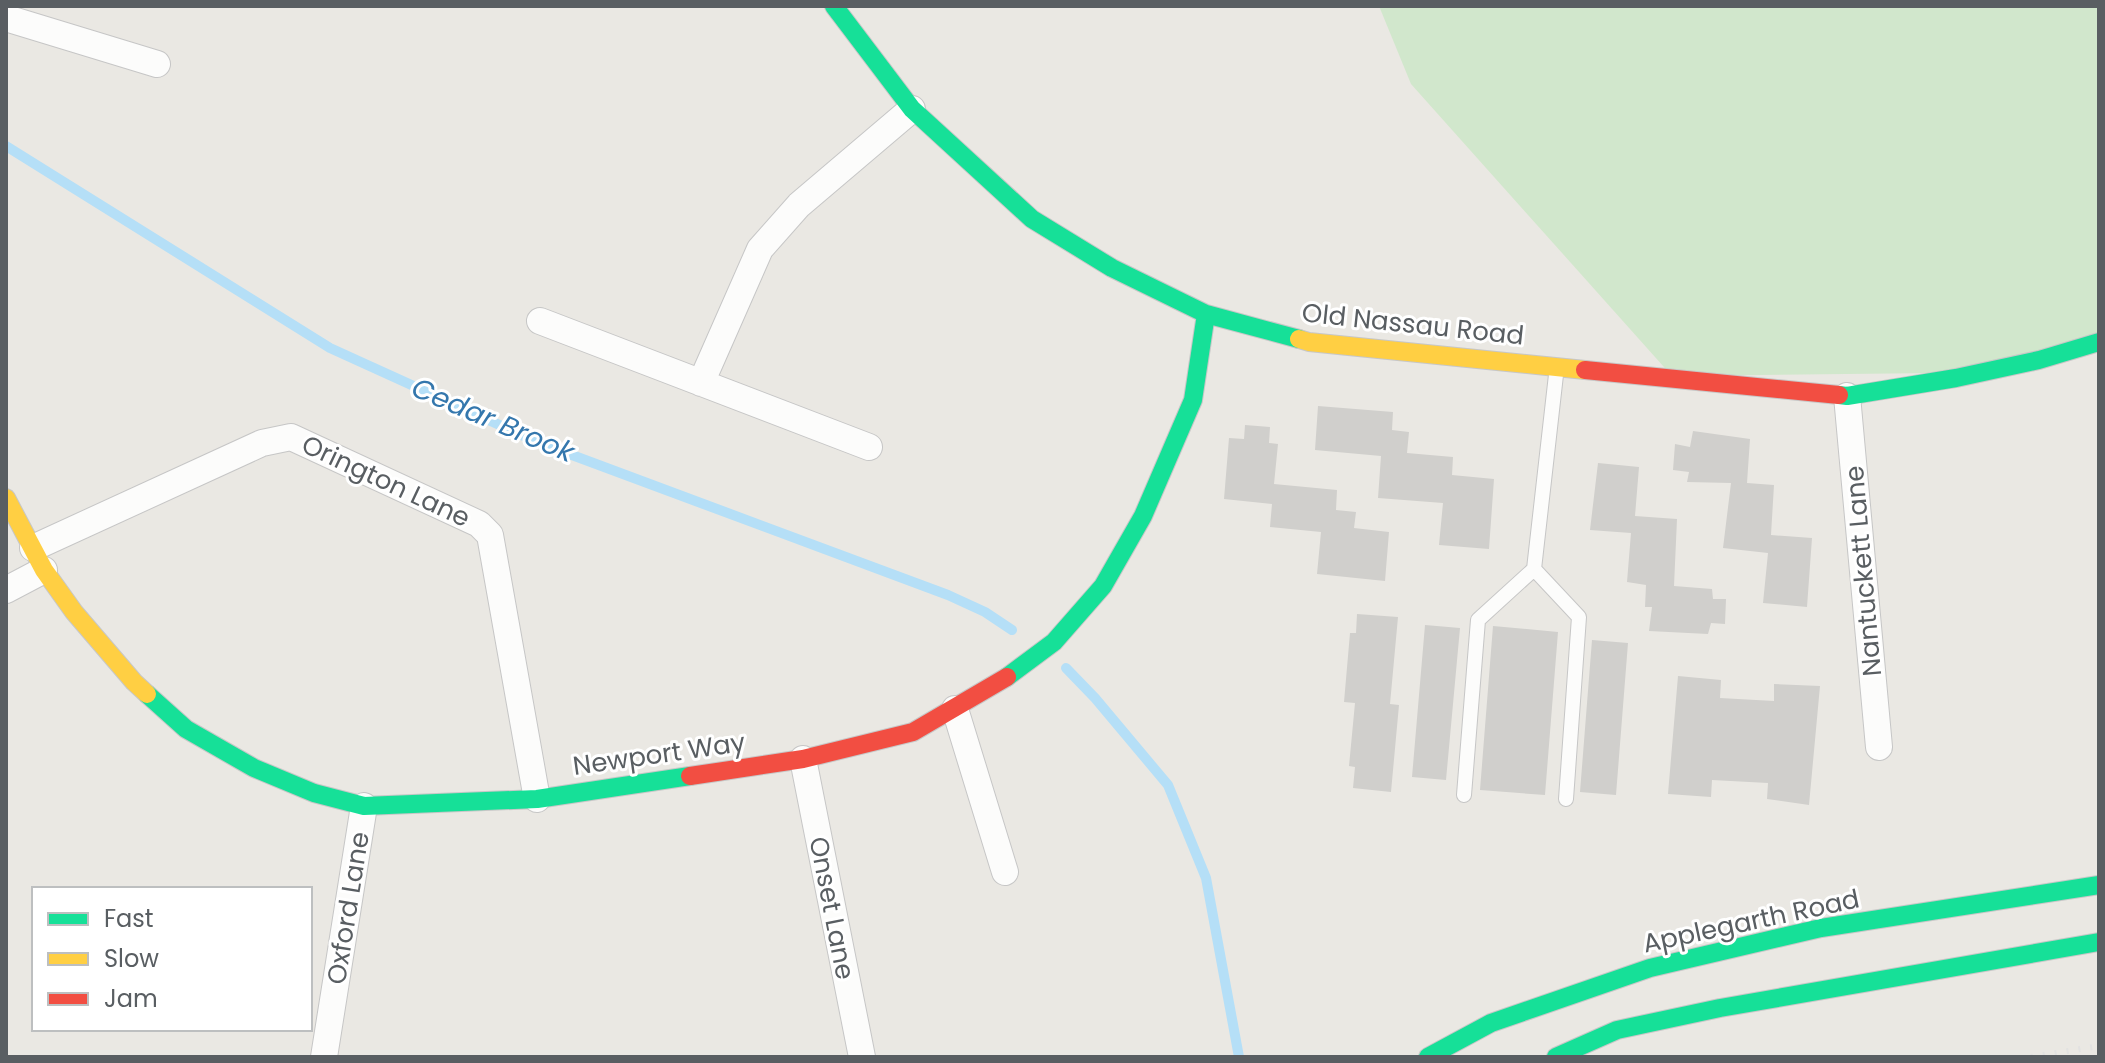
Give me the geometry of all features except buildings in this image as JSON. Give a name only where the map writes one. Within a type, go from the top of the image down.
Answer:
[{"type":"street","name":"Old Nassau Road","points":[[834,6],[912,109],[1032,219],[1112,268],[1206,314],[1309,342],[1847,396],[1956,378],[2039,360],[2099,342]]},
{"type":"street","points":[[6,18],[157,64]]},
{"type":"street","points":[[701,383],[760,249],[799,205],[912,109]]},
{"type":"street","name":"Newport Way","points":[[6,498],[39,559],[74,612],[134,682],[186,729],[266,773],[314,793],[364,806],[537,799],[803,759],[913,732],[1015,672],[1054,642],[1103,586],[1143,516],[1193,400],[1206,314]]},
{"type":"street","points":[[540,321],[869,447]]},
{"type":"street","name":"Nantuckett Lane","points":[[1847,396],[1879,747]]},
{"type":"street","name":"Orington Lane","points":[[39,559],[262,443],[291,437],[479,524],[490,535],[537,799]]},
{"type":"street","points":[[6,590],[39,559]]},
{"type":"street","points":[[955,709],[1005,872]]},
{"type":"street","name":"Onset Lane","points":[[803,759],[862,1057]]},
{"type":"street","name":"Oxford Lane","points":[[324,1057],[364,806]]},
{"type":"street","name":"Applegarth Road","points":[[1428,1057],[1491,1023],[1650,968],[1821,928],[2099,885]]},
{"type":"street","points":[[1556,1057],[1617,1030],[1720,1008],[2099,942]]},
{"type":"lane","points":[[1464,795],[1478,620],[1534,569],[1557,366]]},
{"type":"lane","points":[[1534,569],[1579,617],[1566,799]]},
{"type":"green space","points":[[1379,6],[2099,6],[2099,351],[2028,372],[1672,376],[1411,84]]},
{"type":"waterway","name":"Cedar Brook","points":[[6,146],[330,348],[537,442],[948,595],[985,612],[1012,630]]},
{"type":"waterway","name":"Cedar Brook","points":[[1066,668],[1168,785],[1206,878],[1239,1057]]},
{"type":"railway","points":[[2031,1057],[2099,1046]]},
{"type":"traffic: fast","points":[[834,6],[912,109],[1032,219],[1112,268],[1206,314],[1299,339]]},
{"type":"traffic: fast","points":[[1007,677],[1054,642],[1103,586],[1143,516],[1193,400],[1206,314]]},
{"type":"traffic: fast","points":[[1839,395],[1956,378],[2039,360],[2099,342]]},
{"type":"traffic: fast","points":[[147,694],[186,729],[254,768],[314,793],[364,806],[537,799],[690,776]]},
{"type":"traffic: fast","points":[[1428,1057],[1491,1023],[1650,968],[1821,928],[2099,885]]},
{"type":"traffic: fast","points":[[1556,1057],[1617,1030],[1720,1008],[2099,942]]},
{"type":"traffic: slow","points":[[1299,339],[1585,370]]},
{"type":"traffic: slow","points":[[6,498],[44,570],[74,612],[147,694]]},
{"type":"traffic: jam","points":[[1585,370],[1839,395]]},
{"type":"traffic: jam","points":[[690,776],[803,759],[913,732],[1007,677]]}]
